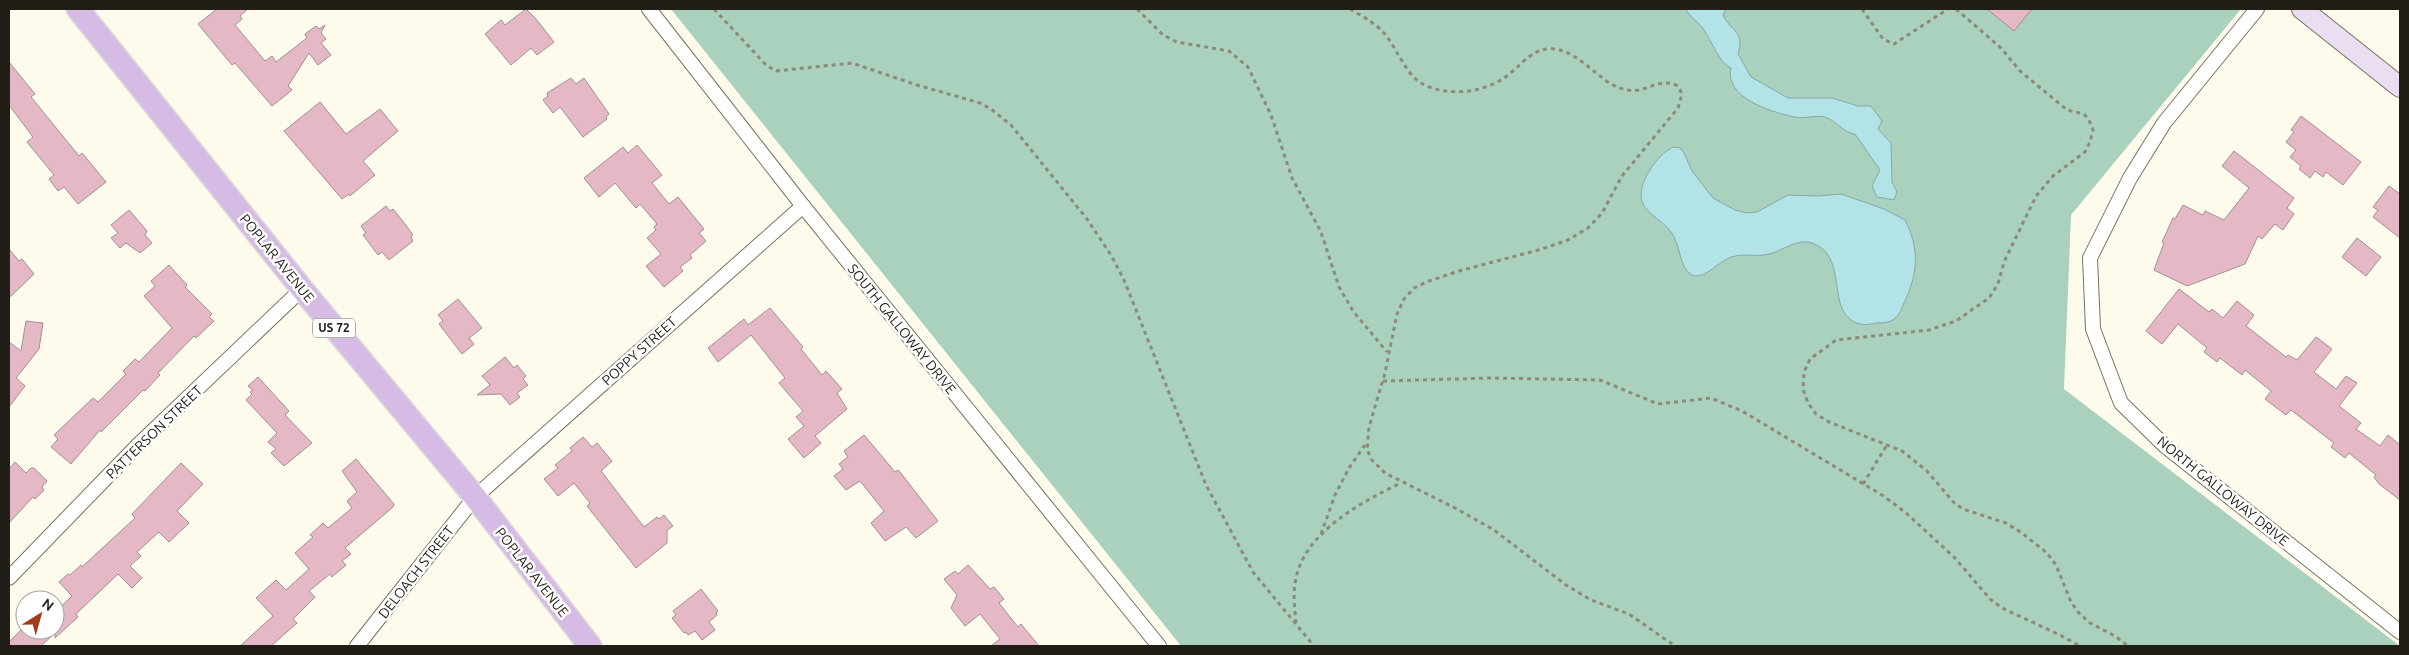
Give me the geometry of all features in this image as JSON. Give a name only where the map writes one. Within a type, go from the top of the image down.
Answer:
[{"type":"main road","name":"POPLAR AVENUE","points":[[78,9],[302,290],[475,497],[590,646]]},
{"type":"main road","points":[[2302,9],[2400,87]]},
{"type":"street","name":"SOUTH GALLOWAY DRIVE","points":[[649,9],[803,206],[1159,646]]},
{"type":"street","name":"NORTH GALLOWAY DRIVE","points":[[2257,9],[2164,122],[2130,178],[2090,258],[2094,329],[2121,403],[2165,446],[2400,632]]},
{"type":"street","name":"POPPY STREET","points":[[475,497],[803,206]]},
{"type":"street","name":"PATTERSON STREET","points":[[9,578],[137,446],[302,290]]},
{"type":"street","name":"DELOACH STREET","points":[[358,646],[475,497]]},
{"type":"path","points":[[714,9],[766,65],[776,71],[852,62],[917,85],[980,103],[1011,124],[1087,218],[1111,255],[1124,280],[1206,485],[1253,572],[1314,646]]},
{"type":"path","points":[[1137,9],[1163,35],[1177,42],[1229,51],[1248,67],[1271,115],[1292,178],[1320,232],[1339,287],[1353,311],[1388,353]]},
{"type":"path","points":[[1350,9],[1383,32],[1416,79],[1425,86],[1447,92],[1460,92],[1488,86],[1503,78],[1526,58],[1545,49],[1558,49],[1580,61],[1614,86],[1627,90],[1638,90],[1651,85],[1672,82],[1678,86],[1682,94],[1678,108],[1622,176],[1602,213],[1588,228],[1568,240],[1542,249],[1459,271],[1414,288],[1404,299],[1396,314],[1383,381],[1370,427],[1367,449],[1371,459],[1385,474],[1455,508],[1494,530],[1566,585],[1591,600],[1629,614],[1675,646]]},
{"type":"path","points":[[1862,9],[1883,39],[1894,44],[1948,9]]},
{"type":"path","points":[[1956,9],[2001,48],[2020,71],[2066,110],[2084,114],[2093,130],[2090,142],[2085,152],[2053,176],[2036,196],[2004,262],[1998,284],[1989,298],[1956,321],[1929,330],[1836,340],[1810,359],[1804,372],[1803,389],[1808,403],[1816,414],[1846,430],[1887,445],[1917,461],[1955,504],[1966,510],[2006,523],[2022,533],[2047,553],[2056,565],[2071,602],[2079,614],[2090,623],[2128,646]]},
{"type":"path","points":[[1383,381],[1491,378],[1600,380],[1658,404],[1711,398],[1742,411],[1890,501],[1955,558],[1990,599],[2002,608],[2060,634],[2080,646]]},
{"type":"path","points":[[1319,537],[1335,495],[1349,468],[1368,442]]},
{"type":"path","points":[[1863,484],[1887,445]]},
{"type":"path","points":[[1296,622],[1295,583],[1304,556],[1319,537],[1349,513],[1381,492],[1402,482]]},
{"type":"green space","points":[[671,9],[2241,9],[2071,215],[2064,389],[2400,646],[1181,646]]},
{"type":"water","points":[[1686,9],[1726,9],[1723,15],[1739,36],[1740,46],[1738,54],[1751,77],[1788,98],[1832,98],[1858,106],[1871,106],[1882,121],[1878,129],[1891,143],[1892,182],[1897,192],[1894,200],[1877,197],[1872,186],[1880,170],[1855,134],[1850,133],[1825,117],[1785,115],[1752,102],[1742,95],[1735,88],[1731,79],[1731,68],[1723,62],[1704,30]]},
{"type":"water","points":[[1674,147],[1680,148],[1684,153],[1692,171],[1713,198],[1735,210],[1747,213],[1757,212],[1788,195],[1819,196],[1841,194],[1884,209],[1905,220],[1913,241],[1915,262],[1912,282],[1901,311],[1894,319],[1884,323],[1860,324],[1851,320],[1844,313],[1840,303],[1834,268],[1830,258],[1823,249],[1807,242],[1796,243],[1769,254],[1730,257],[1704,274],[1692,275],[1685,268],[1670,230],[1644,207],[1641,195],[1645,178],[1655,162]]},
{"type":"building","points":[[217,9],[248,9],[240,16],[242,19],[235,25],[265,61],[272,56],[276,62],[307,38],[305,34],[316,26],[319,29],[325,25],[321,33],[326,39],[321,43],[331,55],[318,65],[309,53],[288,86],[292,90],[272,106],[235,63],[232,65],[198,24]]},
{"type":"building","points":[[526,9],[554,42],[537,55],[531,48],[511,65],[485,34],[501,20],[505,25]]},
{"type":"building","points":[[1987,9],[2032,9],[2014,31]]},
{"type":"building","points":[[9,62],[35,94],[31,97],[79,156],[82,153],[106,182],[78,204],[64,187],[58,191],[49,179],[54,175],[27,142],[33,137],[9,105]]},
{"type":"building","points":[[571,78],[576,84],[584,78],[609,114],[606,117],[607,119],[583,137],[560,107],[553,113],[543,100],[548,96],[547,93]]},
{"type":"building","points":[[320,102],[346,134],[380,109],[398,131],[363,161],[375,175],[350,196],[349,194],[342,199],[284,131]]},
{"type":"building","points":[[2301,116],[2361,162],[2343,185],[2326,172],[2323,177],[2315,171],[2310,178],[2299,169],[2301,166],[2290,157],[2296,150],[2286,142],[2294,132],[2291,130]]},
{"type":"building","points":[[637,145],[662,175],[652,183],[669,204],[678,197],[704,229],[699,233],[706,241],[690,255],[692,258],[680,267],[683,271],[664,287],[646,266],[661,254],[647,238],[656,230],[654,227],[657,224],[640,204],[636,208],[615,183],[599,197],[584,178],[623,147],[628,153]]},
{"type":"building","points":[[2234,151],[2294,198],[2287,208],[2294,214],[2283,230],[2275,224],[2262,239],[2258,236],[2245,264],[2187,286],[2154,270],[2164,243],[2162,242],[2173,218],[2175,219],[2183,205],[2203,215],[2205,211],[2224,220],[2249,188],[2222,166]]},
{"type":"building","points":[[2389,186],[2400,194],[2400,238],[2373,217],[2378,210],[2373,207]]},
{"type":"building","points":[[386,206],[390,211],[393,209],[413,235],[411,237],[413,241],[389,260],[382,252],[378,255],[363,235],[366,233],[361,226]]},
{"type":"building","points":[[129,210],[147,231],[145,235],[152,243],[140,253],[126,243],[120,248],[111,238],[118,233],[111,225]]},
{"type":"building","points":[[2357,238],[2381,257],[2366,276],[2342,257]]},
{"type":"building","points":[[9,249],[19,261],[22,259],[34,274],[9,298]]},
{"type":"building","points":[[169,265],[187,285],[185,287],[212,314],[209,317],[214,321],[196,338],[194,336],[158,373],[160,375],[145,391],[143,390],[101,432],[100,430],[71,464],[51,447],[58,439],[54,435],[93,398],[98,402],[126,374],[123,371],[135,359],[139,362],[172,328],[144,296],[155,286],[151,281]]},
{"type":"building","points":[[2179,289],[2209,312],[2212,309],[2223,318],[2237,301],[2254,315],[2246,326],[2286,357],[2288,355],[2297,360],[2316,337],[2332,349],[2314,372],[2336,389],[2346,376],[2357,383],[2339,406],[2361,423],[2356,429],[2380,446],[2388,435],[2400,445],[2400,500],[2379,484],[2374,477],[2376,475],[2349,453],[2345,458],[2331,447],[2334,443],[2291,410],[2286,415],[2265,399],[2271,391],[2245,370],[2242,375],[2220,358],[2217,362],[2204,352],[2207,348],[2178,324],[2162,344],[2146,331]]},
{"type":"building","points":[[458,299],[482,328],[469,338],[474,344],[462,354],[439,324],[443,321],[438,315]]},
{"type":"building","points":[[770,308],[803,347],[801,349],[822,375],[826,371],[842,389],[837,393],[847,409],[815,436],[821,443],[804,458],[788,439],[804,426],[796,417],[803,411],[779,383],[785,378],[751,335],[718,362],[708,348],[744,319],[748,325]]},
{"type":"building","points":[[26,321],[43,323],[39,349],[16,378],[25,386],[9,407],[9,342],[21,351]]},
{"type":"building","points":[[505,357],[514,368],[517,365],[526,376],[523,379],[528,385],[517,393],[520,397],[510,405],[501,394],[477,395],[490,385],[482,376]]},
{"type":"building","points":[[258,377],[289,411],[285,415],[312,443],[284,466],[271,453],[276,449],[268,442],[277,433],[246,400],[253,390],[248,386]]},
{"type":"building","points":[[864,435],[895,472],[898,470],[900,472],[938,521],[916,538],[906,527],[885,541],[871,523],[884,511],[860,481],[846,490],[834,476],[843,469],[839,464],[848,457],[844,451]]},
{"type":"building","points":[[583,437],[592,447],[597,443],[612,461],[601,471],[644,527],[657,517],[659,519],[664,515],[673,526],[667,530],[667,543],[636,568],[587,506],[590,503],[574,483],[558,496],[544,479],[558,468],[555,465],[572,451],[570,448]]},
{"type":"building","points":[[356,459],[394,504],[393,507],[345,548],[351,554],[342,561],[346,565],[332,577],[330,574],[309,591],[315,597],[293,619],[297,623],[271,646],[240,646],[273,616],[256,598],[276,580],[286,590],[309,569],[295,553],[313,537],[310,535],[323,523],[328,528],[352,508],[347,501],[357,492],[342,471]]},
{"type":"building","points":[[15,462],[26,473],[31,468],[34,468],[47,481],[42,487],[44,490],[35,499],[33,497],[9,523],[9,469]]},
{"type":"building","points":[[181,463],[203,484],[177,511],[189,523],[169,542],[159,532],[137,552],[141,556],[130,566],[142,578],[132,588],[118,574],[76,614],[78,617],[65,629],[65,603],[72,596],[59,582],[81,565],[82,567],[135,518],[132,514]]},
{"type":"building","points":[[968,565],[990,589],[994,587],[1004,599],[999,603],[1018,627],[1021,624],[1039,646],[991,646],[1000,639],[980,614],[965,626],[951,608],[957,595],[944,579],[955,571],[958,574]]},
{"type":"building","points":[[701,589],[718,611],[717,615],[709,622],[715,630],[702,640],[695,631],[688,635],[686,632],[684,633],[672,618],[676,615],[673,611]]},
{"type":"building","points":[[15,636],[15,640],[47,640],[41,646],[9,646],[9,642]]}]
